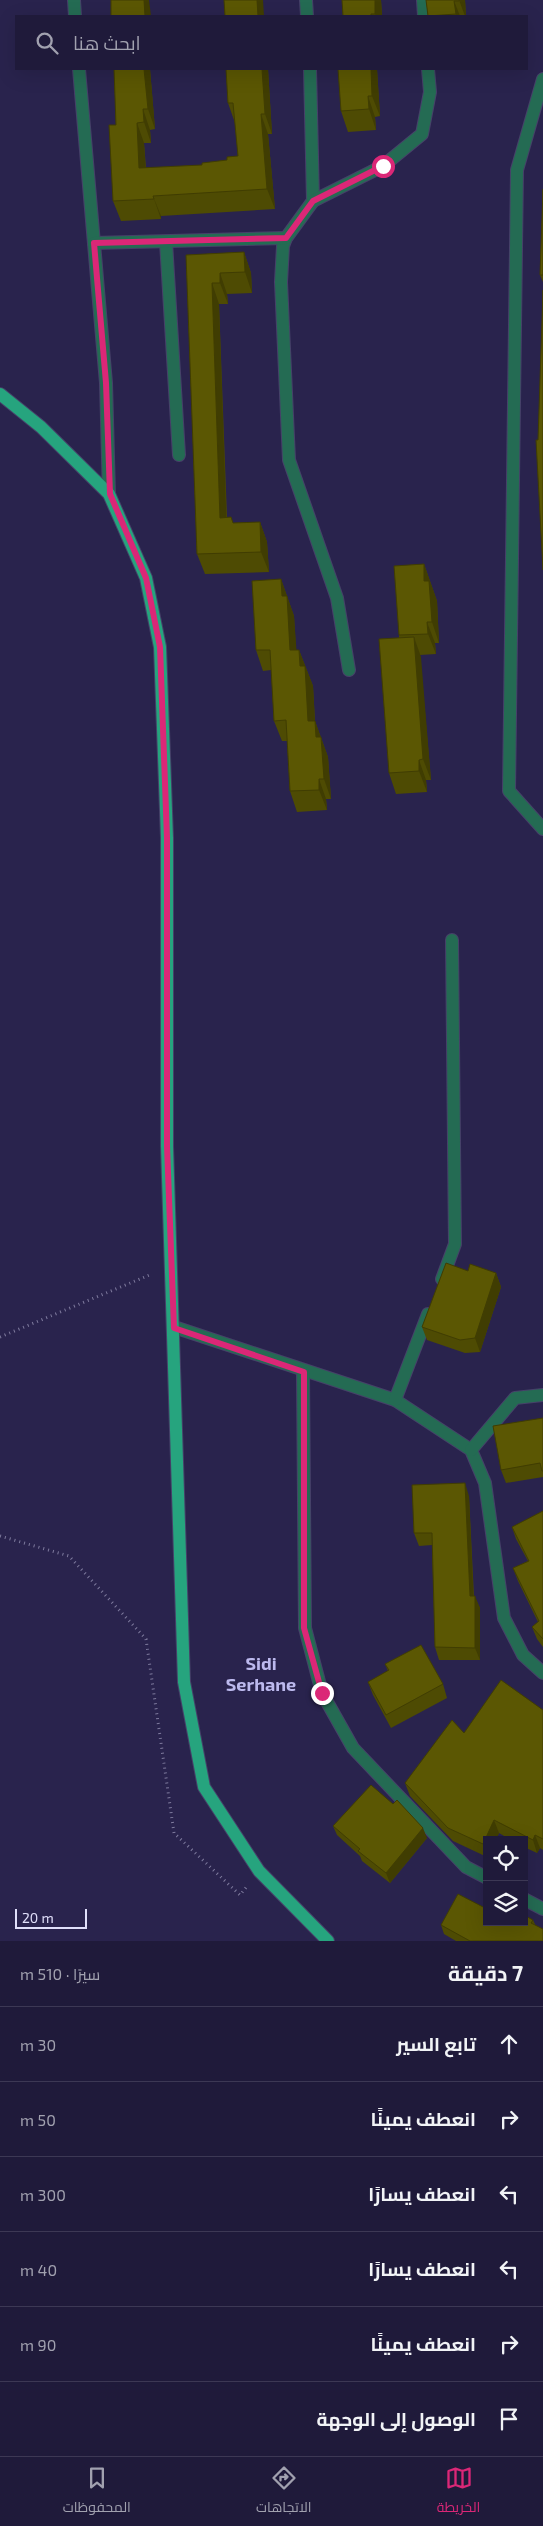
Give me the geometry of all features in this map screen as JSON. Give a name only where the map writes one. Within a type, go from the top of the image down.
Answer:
[{"type":"main road","points":[[0,394],[41,427],[110,494],[146,578],[160,647],[167,838],[167,1146],[184,1682],[204,1787],[259,1872],[328,1941]]},
{"type":"street","points":[[74,0],[75,15]]},
{"type":"street","points":[[306,0],[306,15]]},
{"type":"street","points":[[423,0],[424,15]]},
{"type":"street","points":[[80,70],[106,383],[110,494]]},
{"type":"street","points":[[310,70],[313,201]]},
{"type":"street","points":[[349,670],[337,598],[289,460],[281,282],[283,246],[286,238],[313,201],[383,166],[422,134],[430,92],[428,70]]},
{"type":"street","points":[[543,79],[517,170],[510,791],[543,829]]},
{"type":"street","points":[[94,243],[286,238]]},
{"type":"street","points":[[166,242],[179,456]]},
{"type":"street","points":[[395,1400],[455,1244],[452,940]]},
{"type":"street","points":[[174,1328],[304,1372],[395,1400],[471,1450],[485,1483],[504,1618],[523,1655],[543,1673]]},
{"type":"street","points":[[304,1372],[304,1628],[322,1693],[353,1748],[466,1867],[483,1876]]},
{"type":"street","points":[[471,1450],[515,1398],[543,1395]]},
{"type":"street","points":[[528,1901],[543,1909]]},
{"type":"path","points":[[0,1337],[172,1267]]},
{"type":"path","points":[[0,1536],[69,1556],[146,1638],[174,1833],[240,1895],[259,1872]]},
{"type":"building","points":[[111,0],[144,0],[145,15],[111,15]]},
{"type":"building","points":[[224,0],[257,0],[258,15],[225,15]]},
{"type":"building","points":[[342,0],[375,0],[375,14],[343,15]]},
{"type":"building","points":[[426,0],[459,0],[454,1],[456,14],[428,15]]},
{"type":"building","points":[[114,70],[144,70],[148,109],[143,109],[144,122],[137,123],[139,168],[202,165],[202,163],[227,160],[227,157],[238,156],[233,103],[228,103],[226,70],[262,70],[265,114],[261,114],[267,189],[153,196],[154,199],[113,201],[109,125],[116,125]]},
{"type":"building","points":[[338,70],[371,70],[372,96],[368,96],[369,109],[341,111]]},
{"type":"building","points":[[543,189],[543,275],[540,275]]},
{"type":"building","points":[[244,252],[245,272],[220,273],[220,283],[212,283],[220,518],[231,517],[233,523],[260,522],[261,552],[197,554],[186,255]]},
{"type":"building","points":[[543,290],[543,570],[536,440],[538,440]]},
{"type":"building","points":[[424,564],[424,581],[429,581],[432,622],[427,622],[428,634],[399,635],[394,566]]},
{"type":"building","points":[[281,579],[282,596],[287,596],[290,650],[299,650],[300,666],[305,666],[308,721],[315,721],[316,737],[321,737],[324,779],[319,779],[319,790],[290,791],[286,720],[274,721],[270,650],[256,650],[252,581]]},
{"type":"building","points":[[414,637],[423,759],[419,760],[419,771],[389,773],[379,639]]},
{"type":"building","points":[[446,1263],[468,1271],[470,1264],[496,1273],[475,1338],[460,1340],[422,1327]]},
{"type":"building","points":[[543,1418],[543,1471],[540,1463],[501,1470],[493,1426]]},
{"type":"building","points":[[465,1483],[470,1596],[475,1596],[475,1648],[435,1647],[432,1533],[414,1533],[412,1485]]},
{"type":"building","points":[[543,1511],[543,1639],[532,1627],[539,1621],[513,1568],[529,1561],[512,1527]]},
{"type":"building","points":[[421,1645],[443,1684],[386,1715],[368,1682],[389,1670],[385,1664]]},
{"type":"building","points":[[501,1680],[543,1710],[543,1839],[535,1835],[533,1840],[494,1820],[487,1836],[483,1836],[483,1844],[448,1828],[405,1783],[452,1720],[464,1733]]},
{"type":"building","points":[[371,1785],[393,1804],[397,1800],[423,1828],[386,1873],[358,1851],[360,1849],[333,1826]]},
{"type":"building","points":[[458,1894],[483,1907],[483,1926],[528,1926],[528,1917],[533,1920],[531,1923],[543,1929],[543,1941],[470,1941],[441,1925]]},
{"type":"district","name":"Sidi Serhane","points":[[261,1674]]},
{"type":"route","points":[[322,1693],[304,1628],[304,1372],[174,1328],[167,1146],[167,838],[160,647],[146,578],[110,494],[106,383],[94,243],[286,238],[313,201],[383,166]]}]
